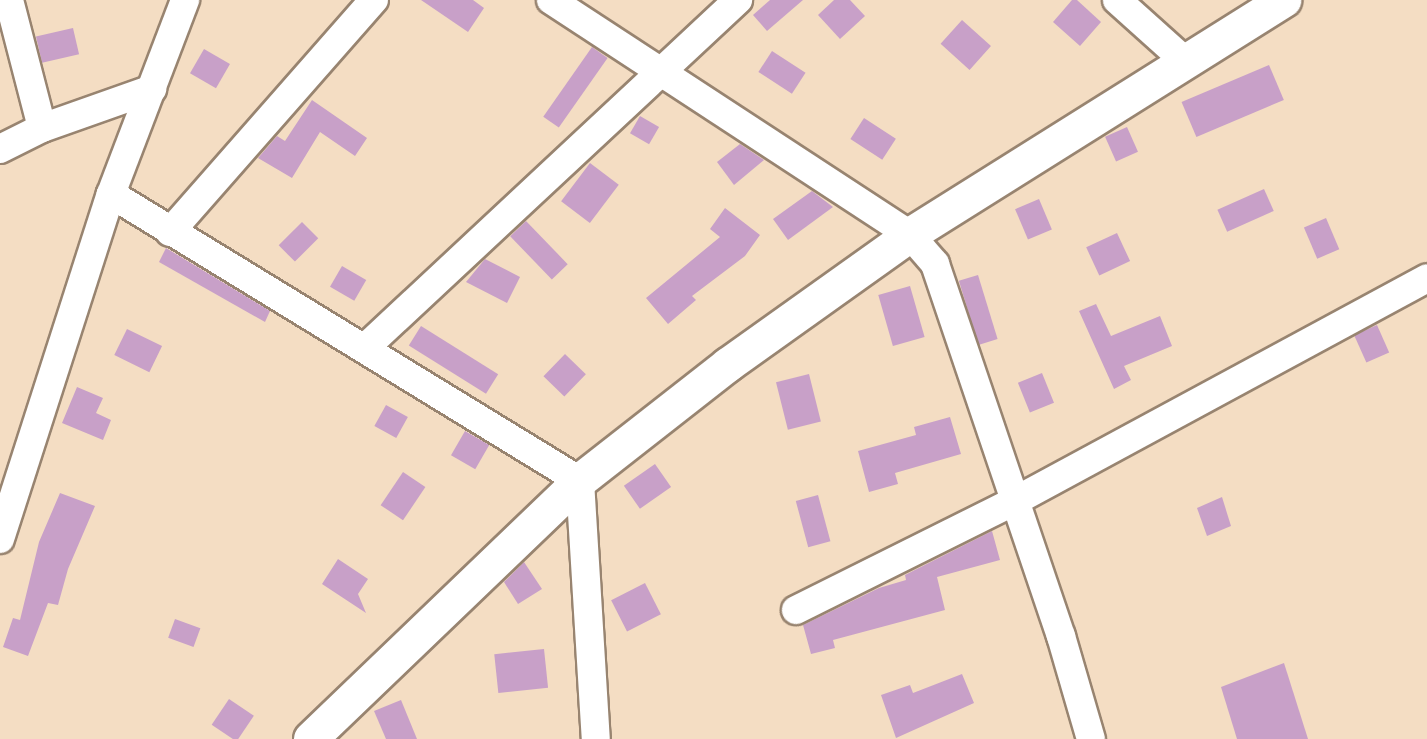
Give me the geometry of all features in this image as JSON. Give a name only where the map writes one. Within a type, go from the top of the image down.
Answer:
[{"type":"street","points":[[9,0],[42,128]]},
{"type":"street","points":[[0,539],[111,194],[185,0]]},
{"type":"street","points":[[170,232],[374,0]]},
{"type":"street","points":[[551,0],[910,235],[935,264],[1091,739]]},
{"type":"street","points":[[366,347],[738,0]]},
{"type":"street","points":[[1117,0],[1185,61]]},
{"type":"street","points":[[316,737],[580,481],[728,365],[910,235],[1284,0]]},
{"type":"street","points":[[0,149],[42,128],[152,89]]},
{"type":"street","points":[[111,194],[366,347],[580,481]]},
{"type":"street","points":[[796,610],[1015,501],[1427,278]]},
{"type":"street","points":[[580,481],[596,739]]},
{"type":"building","points":[[421,0],[473,0],[484,8],[468,32]]},
{"type":"building","points":[[770,0],[803,0],[767,31],[753,15]]},
{"type":"building","points":[[834,0],[850,0],[865,16],[840,39],[818,15]]},
{"type":"building","points":[[1072,0],[1077,0],[1101,22],[1080,46],[1053,22]]},
{"type":"building","points":[[962,20],[991,46],[970,70],[941,44]]},
{"type":"building","points":[[73,28],[79,54],[42,63],[36,37]]},
{"type":"building","points":[[592,47],[608,58],[559,128],[543,117]]},
{"type":"building","points":[[204,49],[230,64],[216,88],[190,73]]},
{"type":"building","points":[[772,51],[806,73],[792,94],[758,72]]},
{"type":"building","points":[[1269,65],[1284,100],[1196,137],[1182,102]]},
{"type":"building","points":[[312,100],[367,138],[355,156],[320,132],[292,178],[258,158],[277,136],[285,141]]},
{"type":"building","points":[[640,116],[659,127],[649,144],[630,133]]},
{"type":"building","points":[[864,118],[896,139],[882,160],[850,139]]},
{"type":"building","points":[[1127,127],[1138,152],[1116,161],[1105,137]]},
{"type":"building","points":[[740,144],[764,160],[734,185],[717,162]]},
{"type":"building","points":[[590,163],[619,185],[590,223],[561,201]]},
{"type":"building","points":[[1264,189],[1274,211],[1227,232],[1217,210]]},
{"type":"building","points":[[812,191],[833,207],[788,240],[773,219]]},
{"type":"building","points":[[1039,199],[1052,229],[1028,240],[1015,209]]},
{"type":"building","points":[[725,208],[760,235],[745,256],[692,296],[696,300],[668,324],[646,298],[720,237],[710,229]]},
{"type":"building","points":[[1326,218],[1339,249],[1317,259],[1304,227]]},
{"type":"building","points":[[526,221],[568,264],[552,279],[510,236]]},
{"type":"building","points":[[302,222],[318,238],[295,262],[279,245]]},
{"type":"building","points":[[1117,233],[1130,261],[1099,275],[1086,247]]},
{"type":"building","points":[[166,248],[270,311],[265,322],[159,262]]},
{"type":"building","points":[[485,259],[520,277],[507,303],[466,282]]},
{"type":"building","points":[[342,266],[366,280],[354,301],[330,287]]},
{"type":"building","points":[[978,275],[998,339],[978,345],[959,281]]},
{"type":"building","points":[[910,286],[925,337],[893,346],[878,295]]},
{"type":"building","points":[[1096,304],[1111,336],[1160,316],[1172,346],[1124,366],[1131,380],[1114,389],[1079,311]]},
{"type":"building","points":[[1377,325],[1389,352],[1366,363],[1354,335]]},
{"type":"building","points":[[421,326],[498,374],[486,394],[409,346]]},
{"type":"building","points":[[127,329],[162,346],[149,372],[114,355]]},
{"type":"building","points":[[565,354],[586,374],[564,396],[543,376]]},
{"type":"building","points":[[1042,373],[1054,403],[1030,412],[1018,383]]},
{"type":"building","points":[[809,374],[821,422],[788,430],[776,382]]},
{"type":"building","points":[[77,387],[103,398],[96,413],[111,420],[103,440],[62,423]]},
{"type":"building","points":[[386,405],[408,417],[396,438],[374,426]]},
{"type":"building","points":[[950,417],[961,454],[895,473],[898,484],[869,492],[858,451],[916,435],[914,427]]},
{"type":"building","points":[[465,431],[489,445],[475,469],[451,455]]},
{"type":"building","points":[[655,464],[671,487],[640,509],[624,486]]},
{"type":"building","points":[[403,472],[425,487],[403,520],[381,505]]},
{"type":"building","points":[[60,493],[95,506],[68,569],[58,605],[48,603],[28,656],[3,647],[13,618],[20,620],[39,542]]},
{"type":"building","points":[[818,495],[830,541],[808,547],[796,501]]},
{"type":"building","points":[[1222,497],[1231,526],[1207,536],[1197,508]]},
{"type":"building","points":[[992,531],[1000,560],[937,577],[945,610],[833,640],[835,648],[811,654],[803,625],[879,588],[906,580],[905,575]]},
{"type":"building","points":[[338,559],[368,579],[358,594],[366,613],[322,584]]},
{"type":"building","points":[[524,562],[542,589],[518,604],[504,582]]},
{"type":"building","points":[[645,583],[661,614],[627,631],[611,600]]},
{"type":"building","points":[[175,619],[200,628],[194,647],[168,638]]},
{"type":"building","points":[[544,649],[548,688],[498,693],[494,654]]},
{"type":"building","points":[[1284,663],[1308,739],[1237,739],[1221,687]]},
{"type":"building","points":[[962,674],[974,703],[896,738],[881,695],[910,685],[913,693]]},
{"type":"building","points":[[229,699],[254,716],[238,739],[233,739],[212,725]]},
{"type":"building","points":[[401,700],[417,739],[386,739],[374,711]]}]
